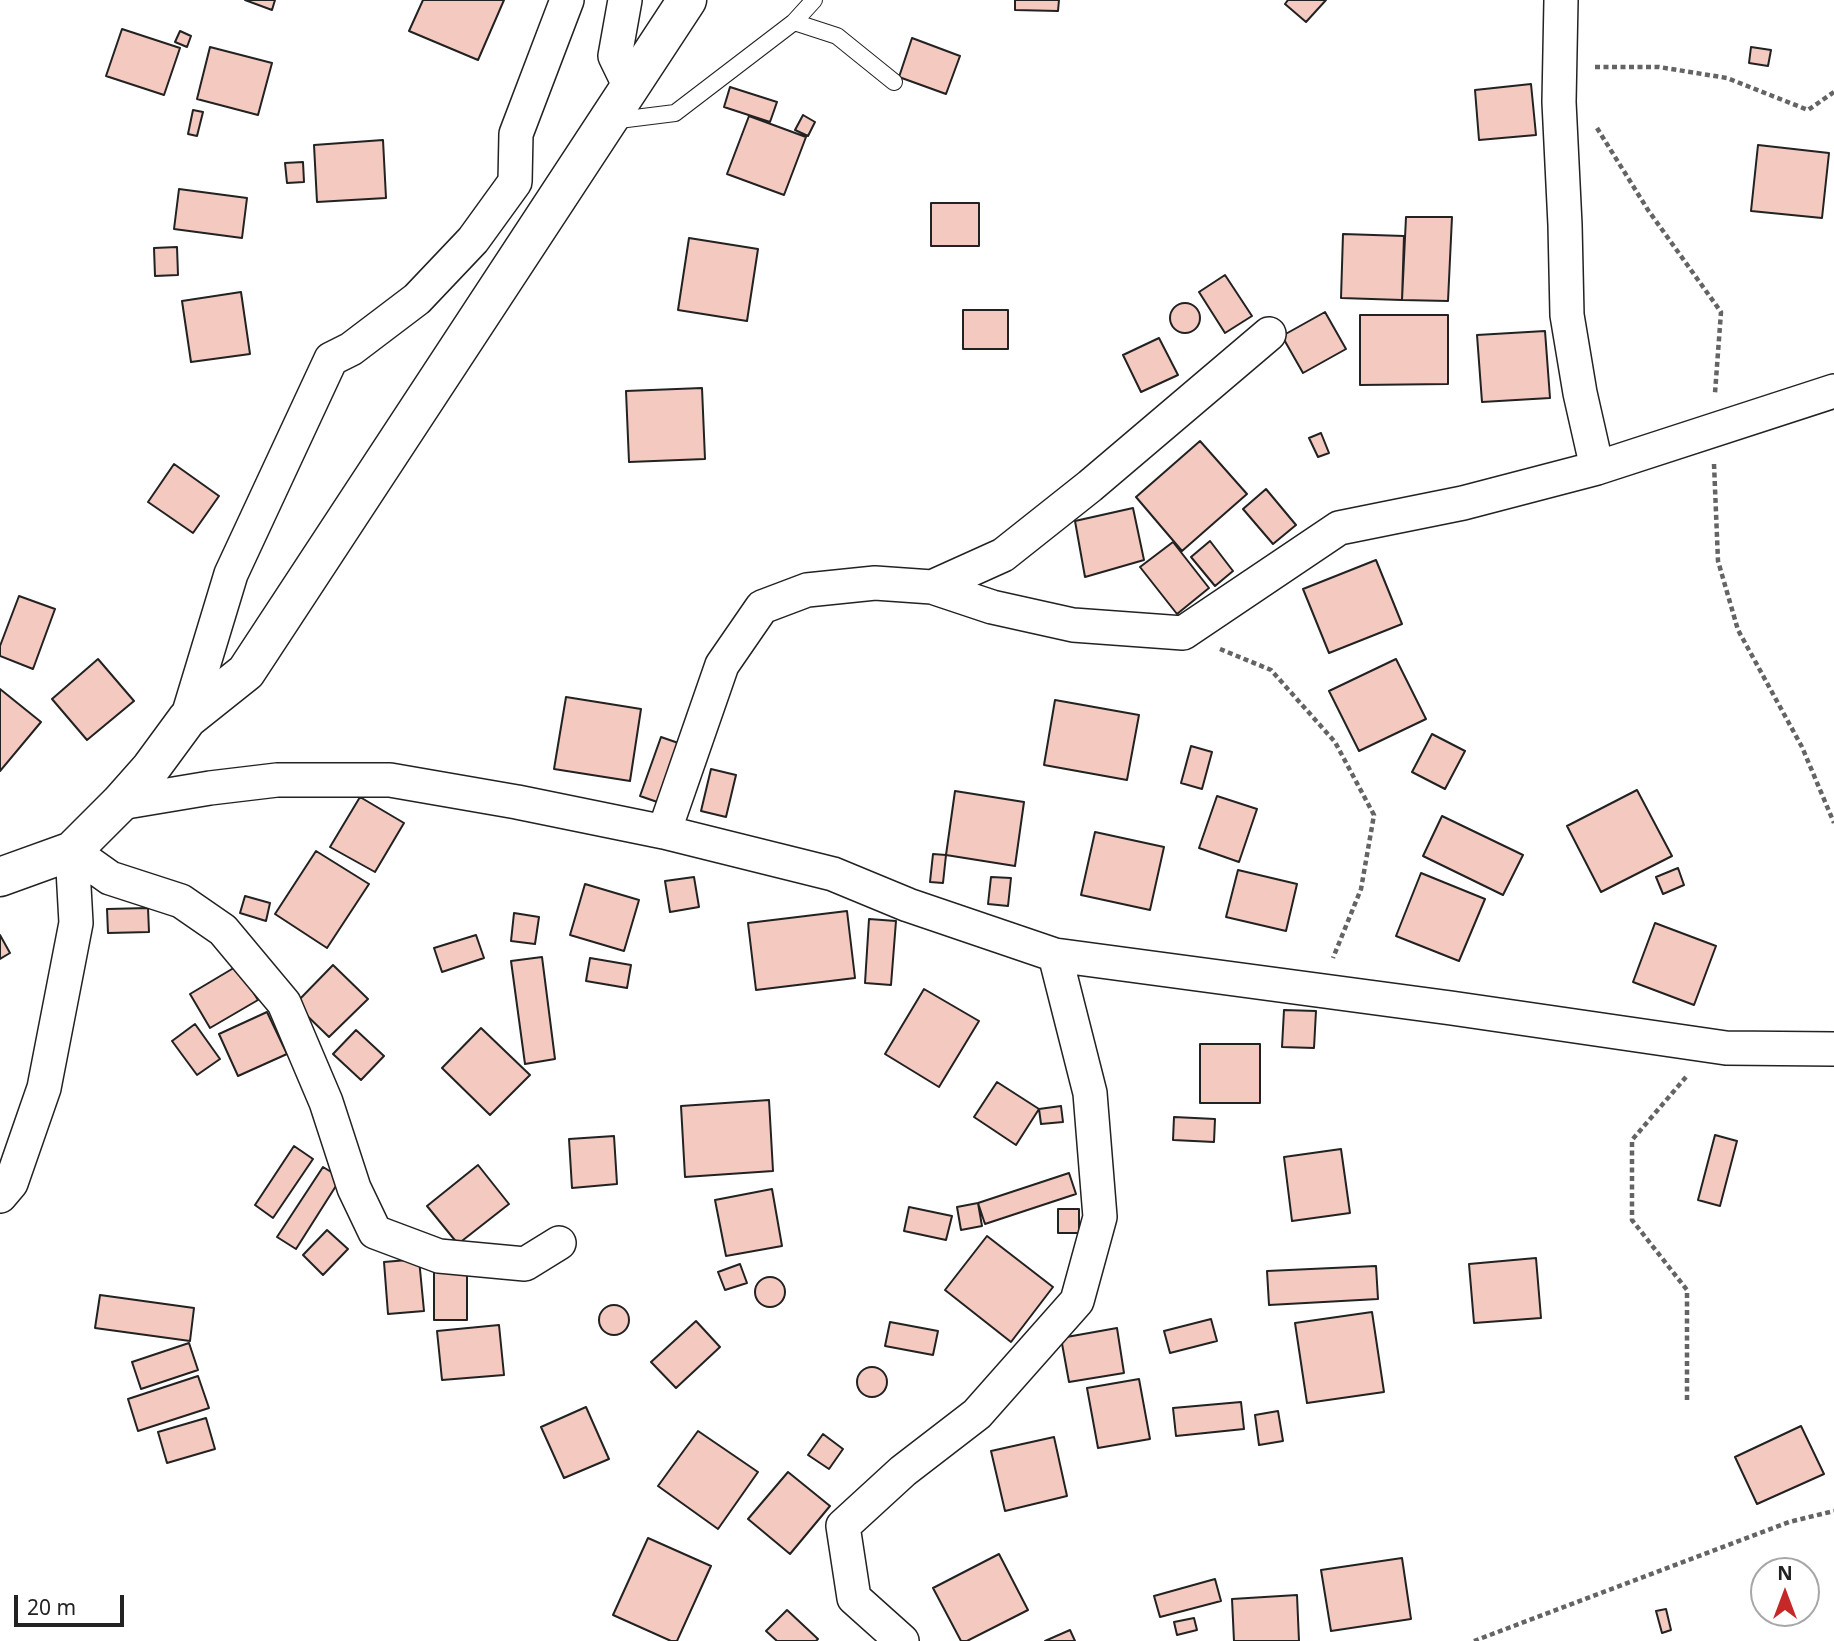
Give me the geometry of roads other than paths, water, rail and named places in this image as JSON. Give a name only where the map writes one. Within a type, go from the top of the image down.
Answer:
[{"type":"main road","points":[[0,877],[72,850],[120,803],[187,719],[246,672],[687,0]]},
{"type":"street","points":[[187,719],[231,574],[331,359],[351,349],[417,299],[473,240],[515,181],[516,134],[567,0]]},
{"type":"street","points":[[625,0],[615,56],[630,87]]},
{"type":"street","points":[[1561,0],[1559,102],[1567,315],[1580,393],[1597,468]]},
{"type":"street","points":[[932,587],[1003,555],[1090,486],[1269,334]]},
{"type":"street","points":[[664,832],[722,665],[762,607],[807,590],[875,583],[932,587],[992,607],[1073,625],[1183,633],[1339,528],[1463,503],[1597,468],[1834,391]]},
{"type":"street","points":[[120,803],[277,780],[390,780],[664,832],[833,874],[908,905],[1055,955],[1726,1048],[1834,1049]]},
{"type":"street","points":[[0,1196],[11,1183],[44,1088],[76,923],[72,850]]},
{"type":"street","points":[[72,850],[110,878],[181,901],[223,930],[284,1003],[326,1102],[354,1188],[374,1232],[439,1256],[526,1264],[559,1243]]},
{"type":"street","points":[[902,1641],[854,1598],[844,1526],[903,1471],[977,1414],[1077,1301],[1100,1217],[1090,1093],[1055,955]]},
{"type":"lane","points":[[608,121],[675,113],[794,22],[814,0]]},
{"type":"lane","points":[[794,22],[838,36],[894,82]]}]
